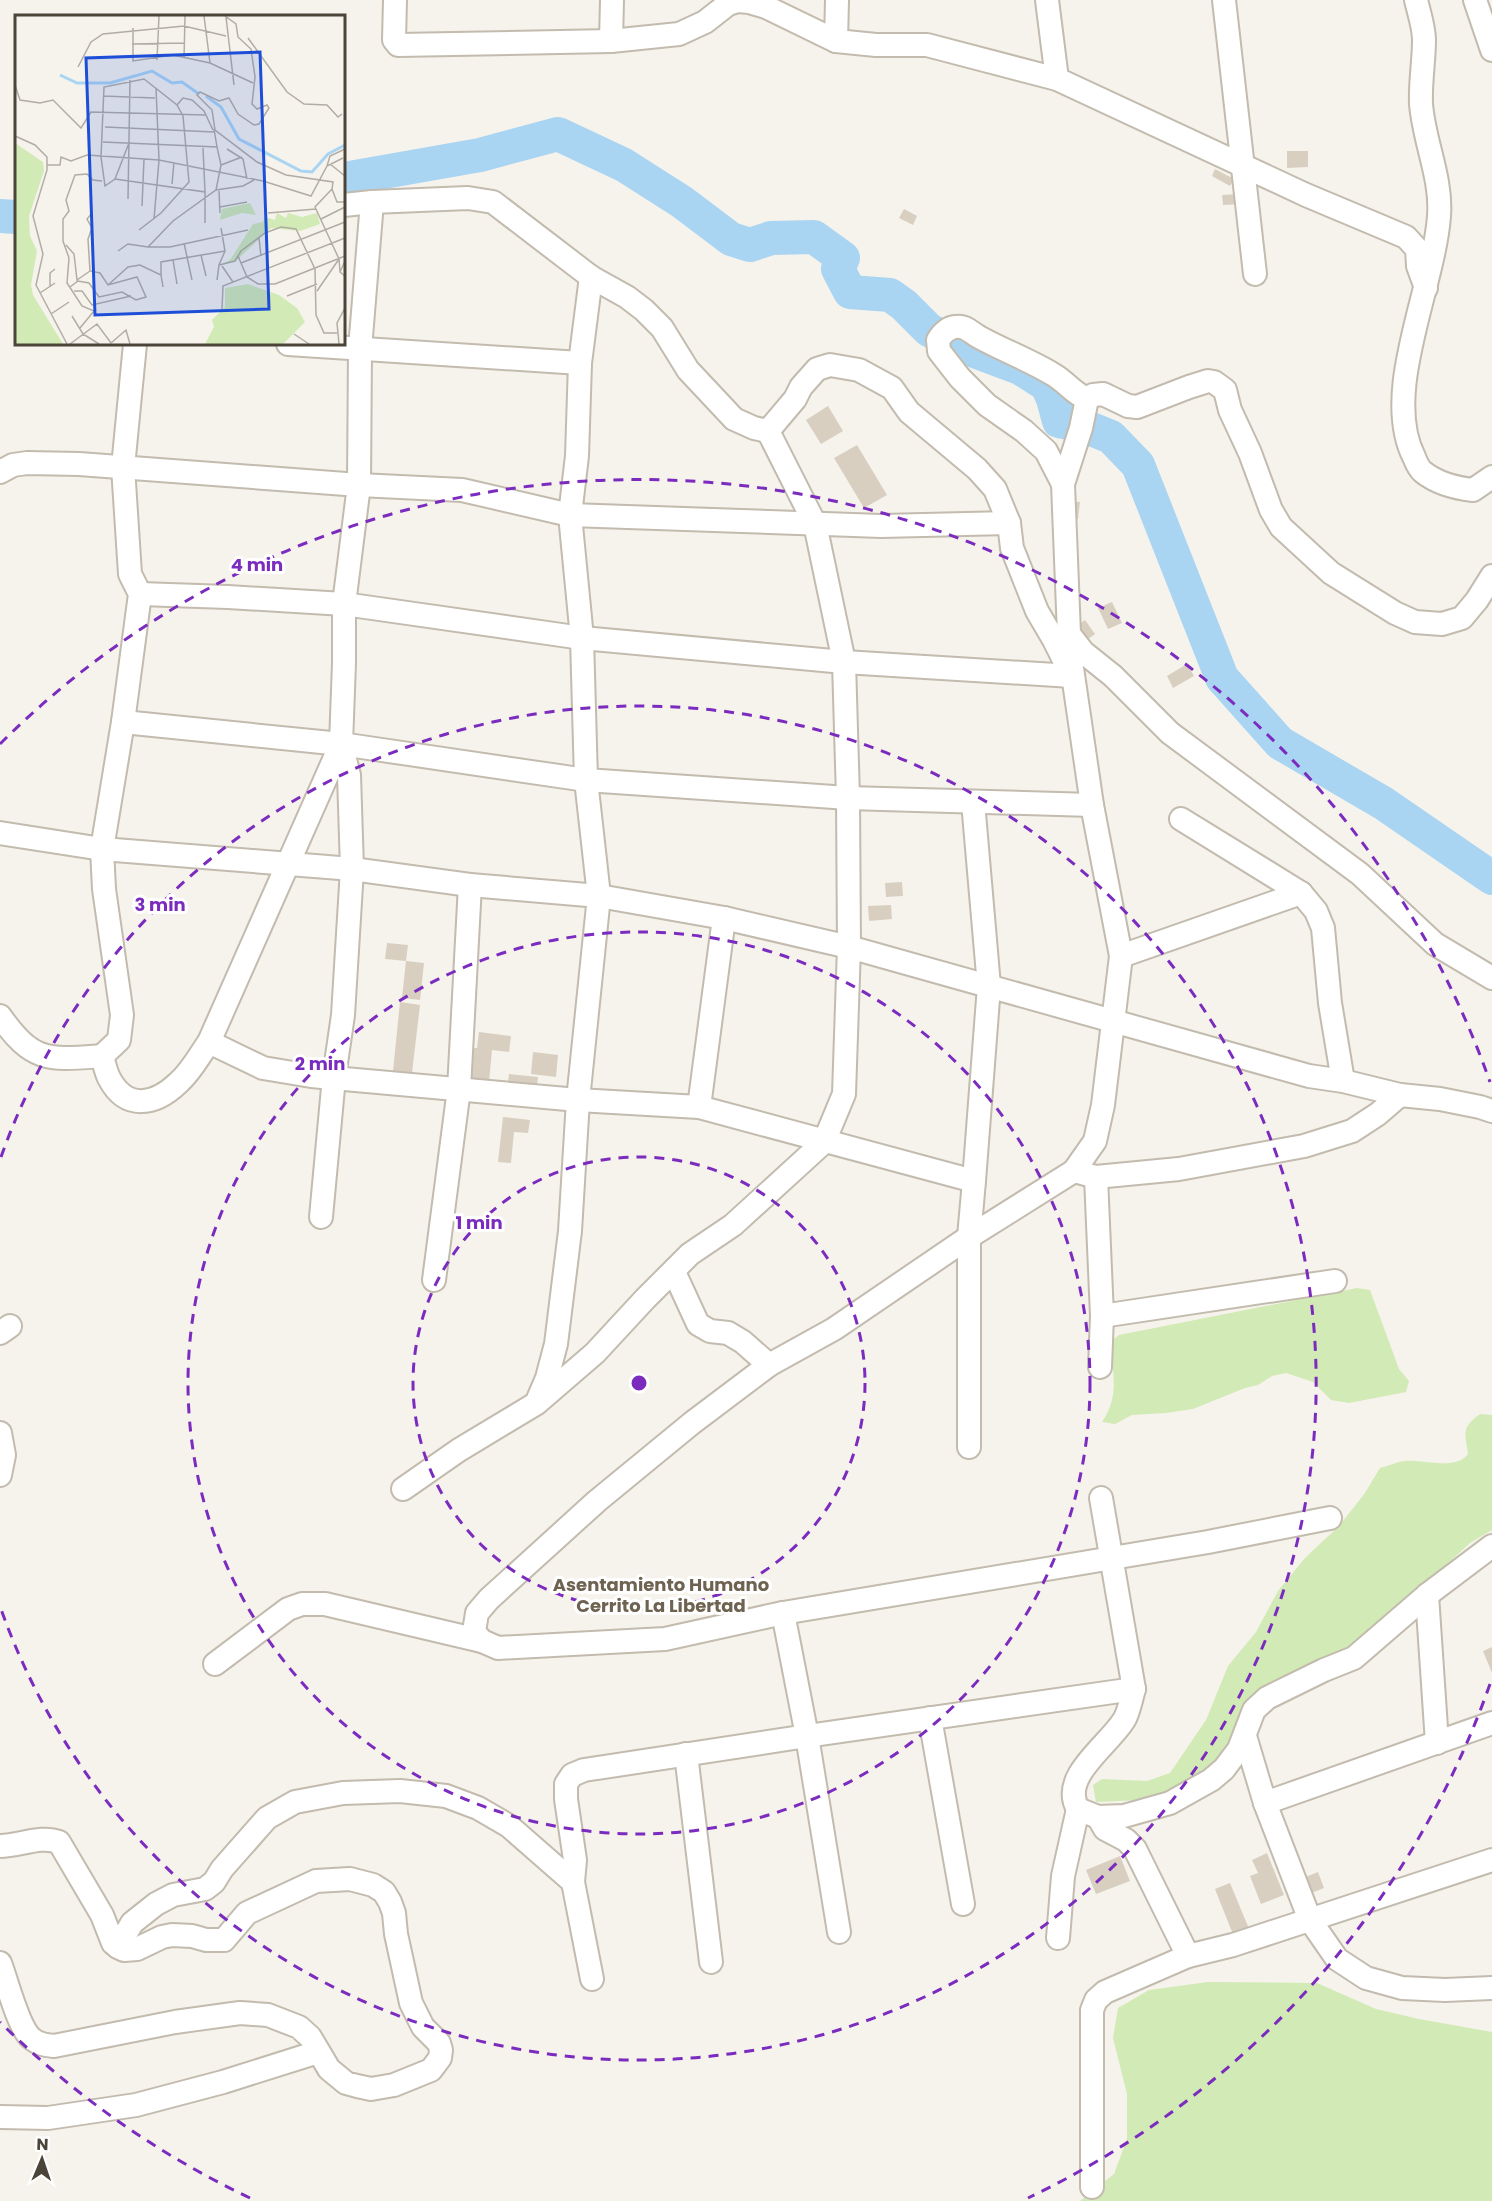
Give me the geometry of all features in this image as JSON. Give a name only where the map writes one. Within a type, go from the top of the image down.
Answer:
[{"type":"street","points":[[395,0],[394,40],[398,45],[611,41],[679,34],[705,22],[728,4],[738,1],[766,7],[836,41],[876,45],[927,45],[1057,79],[1306,195],[1406,237],[1417,249],[1418,266],[1426,288]]},
{"type":"street","points":[[611,41],[612,0]]},
{"type":"street","points":[[836,41],[837,0]]},
{"type":"street","points":[[1047,0],[1057,79]]},
{"type":"street","points":[[1224,0],[1255,274]]},
{"type":"street","points":[[1416,0],[1424,38],[1421,104],[1436,173],[1439,214],[1436,242],[1418,312],[1402,407],[1406,442],[1421,471],[1450,487],[1473,490],[1492,477]]},
{"type":"street","points":[[1475,0],[1492,50]]},
{"type":"street","points":[[345,206],[372,202],[468,198],[493,202],[591,277],[627,297],[644,310],[662,328],[688,370],[734,419],[754,428],[768,431]]},
{"type":"street","points":[[321,1217],[334,1077],[343,1015],[352,869],[349,775],[341,744],[344,604],[358,485],[360,349],[372,202]]},
{"type":"street","points":[[537,1402],[548,1378],[556,1344],[570,1231],[578,1100],[599,897],[586,780],[582,638],[570,515],[577,456],[580,363],[591,277]]},
{"type":"street","points":[[1063,483],[1046,451],[1024,431],[987,405],[960,378],[939,351],[941,336],[955,327],[967,327],[993,345],[1056,376],[1075,394],[1087,399]]},
{"type":"street","points":[[0,1016],[27,1048],[47,1058],[102,1056],[119,1040],[122,1015],[104,889],[102,849],[123,722],[140,594],[130,574],[123,467],[135,345]]},
{"type":"street","points":[[302,345],[580,363]]},
{"type":"street","points":[[768,431],[817,369],[830,365],[859,370],[892,388],[909,412],[977,469],[995,489],[1009,523],[1012,548],[1036,611],[1072,676]]},
{"type":"street","points":[[482,1641],[474,1632],[477,1613],[489,1599],[597,1501],[692,1423],[769,1365],[834,1329],[969,1237],[1074,1171],[1095,1141],[1103,1105],[1121,956],[1092,805],[1072,676],[1069,634],[1063,483],[1082,428],[1087,399],[1093,395],[1103,394],[1128,406],[1137,407],[1198,384],[1214,382],[1225,390],[1230,410],[1250,453],[1270,510],[1281,527],[1330,573],[1395,614],[1415,622],[1442,624],[1462,618],[1478,600],[1492,576]]},
{"type":"street","points":[[403,1489],[459,1449],[537,1402],[595,1353],[690,1254],[734,1225],[824,1142],[844,1094],[849,947],[844,662],[814,524],[768,431]]},
{"type":"street","points":[[0,472],[13,465],[27,463],[123,467],[358,485],[462,490],[570,515],[881,526],[1009,523]]},
{"type":"street","points":[[140,594],[344,604],[582,638],[844,662],[1072,676]]},
{"type":"street","points":[[1069,634],[1083,652],[1113,676],[1170,733],[1360,874],[1435,944],[1492,978]]},
{"type":"street","points":[[123,722],[341,744],[586,780],[848,798],[1092,805]]},
{"type":"street","points":[[102,1056],[109,1078],[119,1092],[138,1103],[158,1098],[177,1084],[209,1042],[341,744]]},
{"type":"street","points":[[969,1447],[969,1237],[989,986],[973,802]]},
{"type":"street","points":[[1181,819],[1301,893],[1316,911],[1323,928],[1330,1003],[1343,1081]]},
{"type":"street","points":[[0,833],[102,849],[352,869],[470,885],[599,897],[724,918],[849,947],[1309,1076],[1343,1081],[1400,1095],[1440,1099],[1492,1111]]},
{"type":"street","points":[[434,1280],[459,1089],[470,885]]},
{"type":"street","points":[[1121,956],[1301,893]]},
{"type":"street","points":[[699,1107],[724,918]]},
{"type":"street","points":[[209,1042],[263,1068],[311,1076],[578,1100],[699,1107],[974,1181]]},
{"type":"street","points":[[1074,1171],[1096,1178],[1179,1168],[1304,1146],[1352,1131],[1378,1114],[1400,1095]]},
{"type":"street","points":[[1096,1178],[1102,1316],[1100,1367]]},
{"type":"street","points":[[674,1272],[698,1324],[710,1330],[728,1333],[743,1342],[769,1365]]},
{"type":"street","points":[[1102,1316],[1335,1281]]},
{"type":"street","points":[[0,1433],[4,1455],[0,1475]]},
{"type":"street","points":[[1101,1498],[1134,1689],[1125,1719],[1076,1779],[1073,1801],[1105,1829],[1126,1840],[1135,1849],[1188,1956]]},
{"type":"street","points":[[215,1664],[288,1609],[302,1604],[325,1604],[482,1641],[498,1648],[665,1639],[783,1613],[1208,1542],[1330,1518]]},
{"type":"street","points":[[1088,1813],[1124,1816],[1170,1803],[1193,1792],[1224,1769],[1239,1749],[1254,1710],[1267,1698],[1354,1658],[1427,1594],[1492,1546]]},
{"type":"street","points":[[1427,1594],[1437,1743]]},
{"type":"street","points":[[783,1613],[807,1736],[839,1932]]},
{"type":"street","points":[[592,1979],[573,1882],[575,1860],[566,1799],[566,1784],[572,1775],[584,1770],[686,1754],[1134,1689]]},
{"type":"street","points":[[930,1718],[963,1904]]},
{"type":"street","points":[[1265,1803],[1492,1723]]},
{"type":"street","points":[[1245,1736],[1265,1803],[1310,1920],[1337,1959],[1366,1978],[1402,1988],[1444,1990],[1492,1988]]},
{"type":"street","points":[[686,1754],[711,1962]]},
{"type":"street","points":[[118,1947],[132,1923],[156,1904],[173,1895],[204,1889],[214,1882],[222,1869],[267,1818],[295,1802],[343,1793],[400,1791],[446,1796],[478,1808],[509,1826],[573,1882]]},
{"type":"street","points":[[1058,1938],[1063,1876],[1088,1813]]},
{"type":"street","points":[[0,1846],[12,1846],[40,1839],[59,1842],[102,1915],[113,1943],[124,1950],[137,1949],[162,1937],[172,1935],[224,1940],[247,1913],[316,1881],[350,1879],[373,1885],[384,1892],[390,1902],[411,2003],[423,2027],[440,2043],[440,2058],[430,2070],[394,2085],[370,2089],[346,2083],[329,2069],[310,2037],[298,2027],[268,2015],[240,2013],[175,2022],[54,2046],[44,2045],[32,2039],[24,2029],[0,1963]]},
{"type":"street","points":[[1092,2187],[1092,2010],[1096,2000],[1105,1992],[1188,1956],[1233,1945],[1492,1860]]},
{"type":"street","points":[[0,2117],[48,2118],[136,2105],[223,2082],[318,2052]]},
{"type":"green space","points":[[1357,1288],[1370,1290],[1399,1369],[1409,1381],[1406,1392],[1349,1403],[1331,1400],[1313,1382],[1286,1373],[1272,1376],[1258,1385],[1193,1409],[1132,1415],[1115,1424],[1102,1422],[1111,1403],[1114,1384],[1110,1342],[1119,1335]]},
{"type":"green space","points":[[1480,1414],[1492,1415],[1492,1530],[1470,1543],[1422,1587],[1376,1642],[1302,1677],[1236,1739],[1185,1798],[1096,1802],[1093,1785],[1102,1779],[1147,1781],[1170,1773],[1206,1720],[1228,1666],[1256,1632],[1278,1591],[1305,1558],[1339,1526],[1365,1493],[1380,1468],[1404,1461],[1447,1463],[1463,1459],[1468,1454],[1465,1435],[1467,1427]]},
{"type":"green space","points":[[1208,1982],[1317,1983],[1376,2009],[1492,2032],[1492,2201],[1080,2201],[1114,2174],[1127,2139],[1127,2094],[1113,2038],[1118,2008],[1149,1990]]},
{"type":"building","points":[[1287,151],[1308,151],[1308,167],[1287,168]]},
{"type":"building","points":[[1215,169],[1234,179],[1230,186],[1212,176]]},
{"type":"building","points":[[1241,194],[1241,204],[1223,205],[1222,195]]},
{"type":"building","points":[[904,209],[917,216],[913,225],[899,218]]},
{"type":"building","points":[[828,406],[843,431],[821,444],[806,420]]},
{"type":"building","points":[[857,445],[887,495],[864,508],[834,458]]},
{"type":"building","points":[[1069,501],[1080,502],[1078,519],[1068,518]]},
{"type":"building","points":[[1112,602],[1122,623],[1108,629],[1098,608]]},
{"type":"building","points":[[1085,620],[1095,634],[1083,643],[1073,629]]},
{"type":"building","points":[[1187,664],[1194,676],[1173,688],[1167,676]]},
{"type":"building","points":[[902,882],[903,896],[886,897],[885,883]]},
{"type":"building","points":[[891,905],[892,919],[869,921],[868,906]]},
{"type":"building","points":[[387,943],[408,945],[406,961],[385,959]]},
{"type":"building","points":[[406,961],[424,963],[420,1000],[402,998]]},
{"type":"building","points":[[400,1002],[420,1005],[412,1073],[393,1071]]},
{"type":"building","points":[[479,1032],[511,1036],[509,1052],[492,1050],[489,1082],[470,1080],[474,1048],[477,1048]]},
{"type":"building","points":[[533,1052],[558,1055],[556,1077],[531,1074]]},
{"type":"building","points":[[509,1074],[538,1077],[536,1094],[507,1090]]},
{"type":"building","points":[[503,1117],[530,1120],[528,1133],[514,1132],[511,1163],[498,1162]]},
{"type":"building","points":[[1492,1647],[1492,1673],[1483,1651]]},
{"type":"building","points":[[1267,1853],[1284,1895],[1261,1904],[1250,1876],[1258,1873],[1252,1860]]},
{"type":"building","points":[[1120,1856],[1130,1881],[1096,1894],[1086,1870]]},
{"type":"building","points":[[1318,1872],[1324,1888],[1304,1896],[1298,1880]]},
{"type":"building","points":[[1230,1883],[1252,1936],[1236,1942],[1215,1889]]},
{"type":"waterway","points":[[345,179],[480,155],[558,134],[624,165],[682,202],[731,239],[750,245],[771,238],[814,237],[843,258],[838,269],[850,292],[890,295],[904,305],[929,330],[964,347],[1020,368],[1047,385],[1059,421],[1084,426],[1111,437],[1138,465],[1222,678],[1280,743],[1383,803],[1492,878]]},
{"type":"waterway","points":[[0,216],[15,217]]},
{"type":"district","name":"Asentamiento Humano Cerrito La Libertad","points":[[661,1594]]}]
